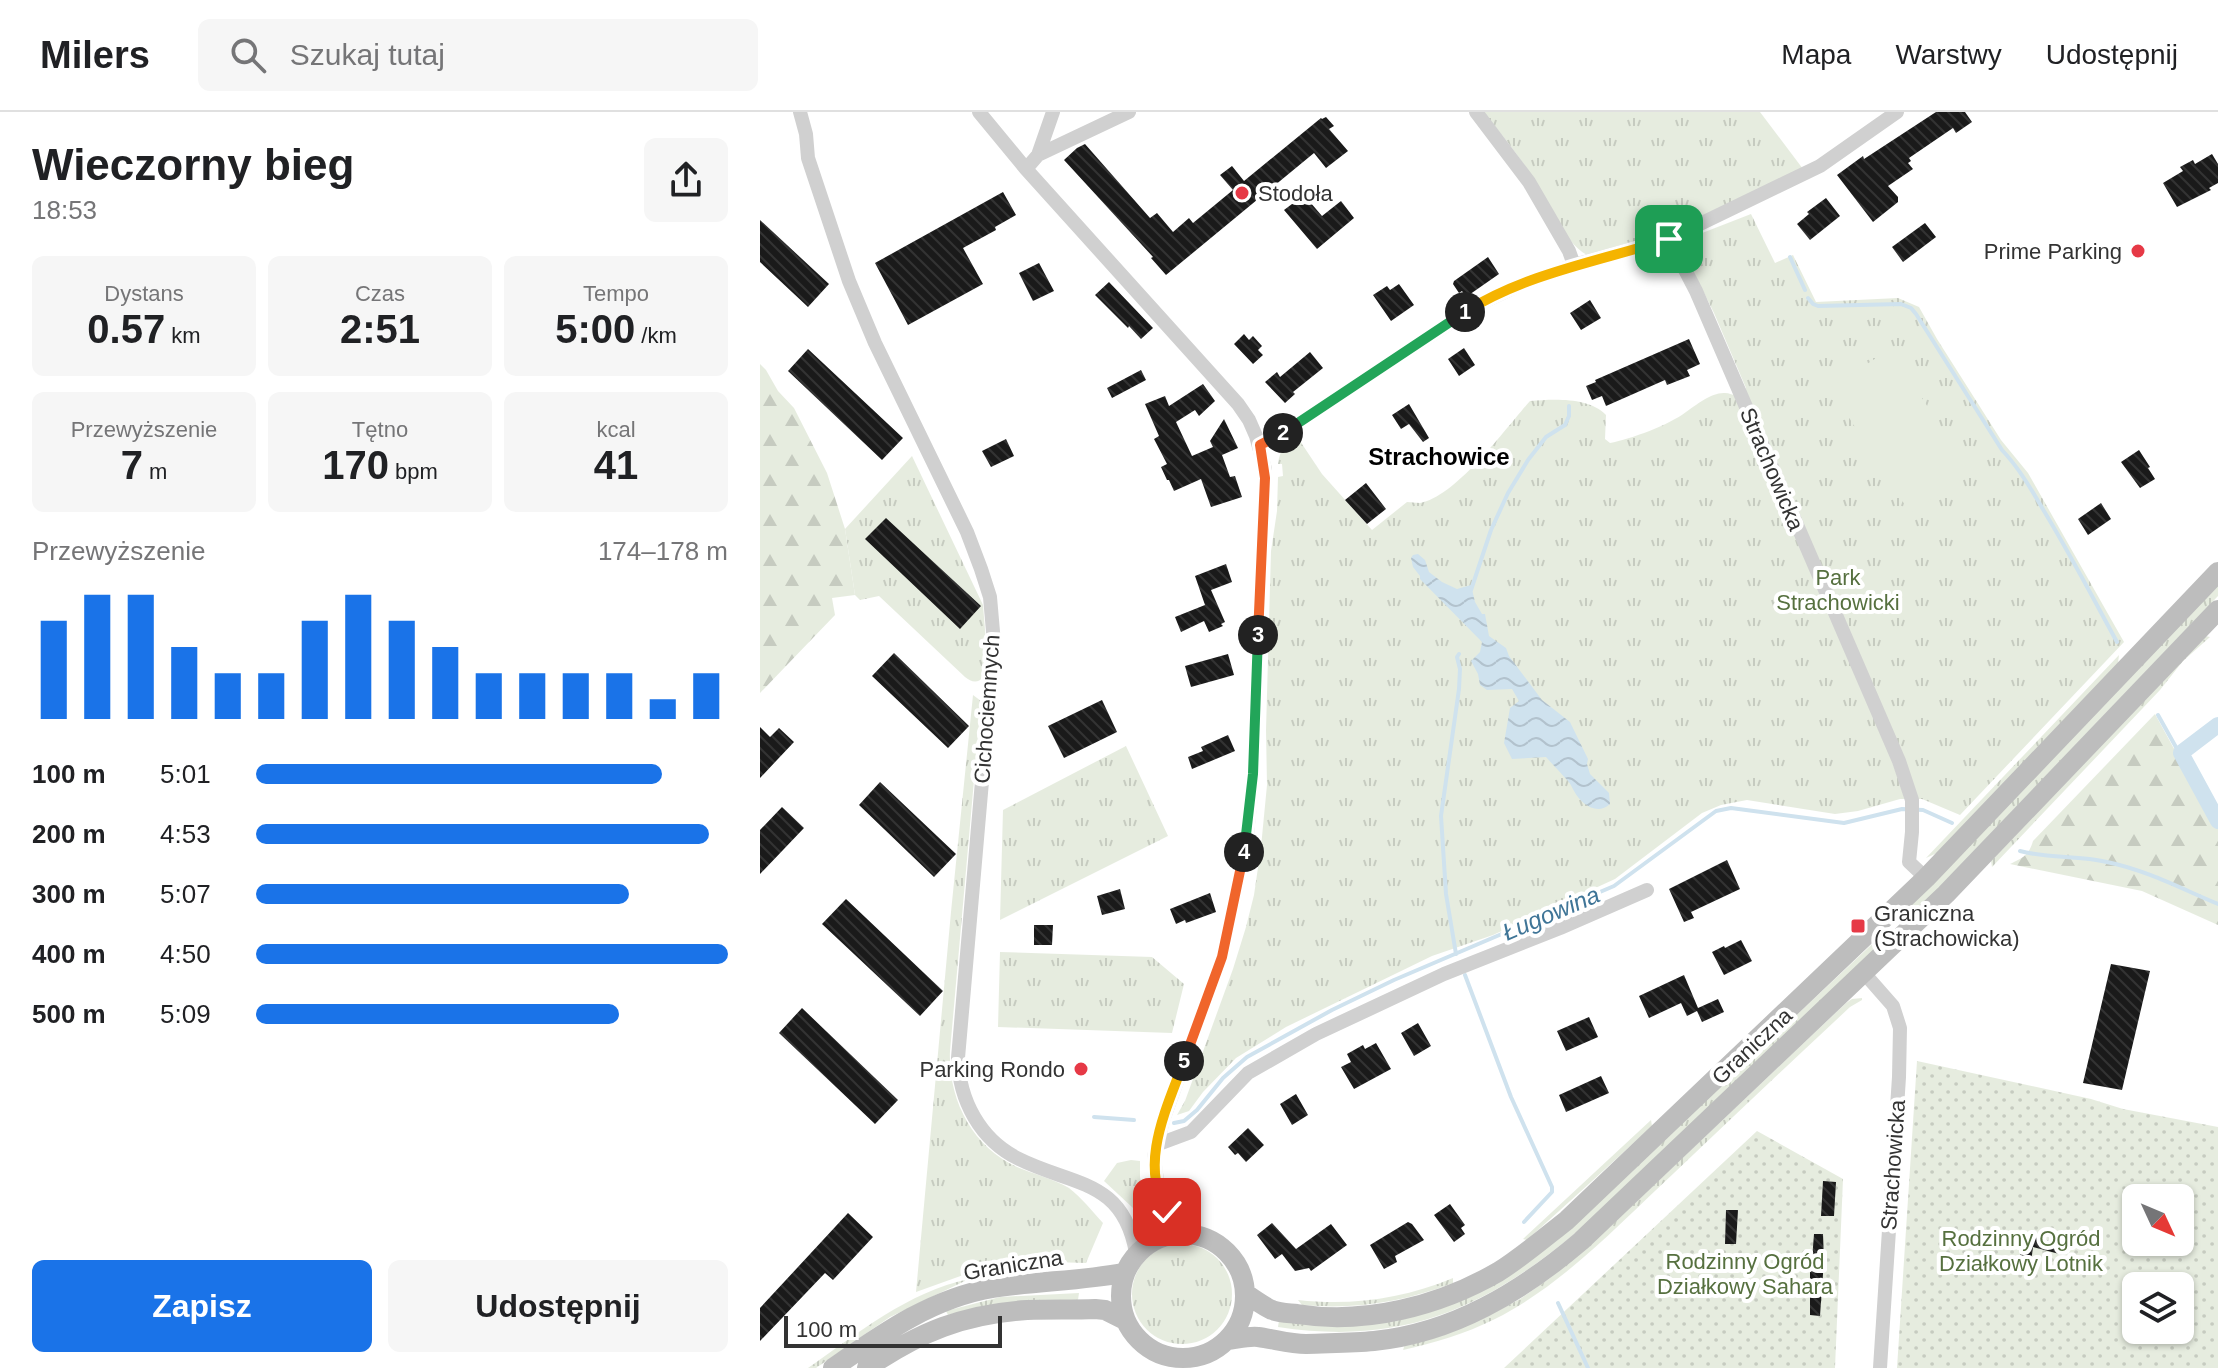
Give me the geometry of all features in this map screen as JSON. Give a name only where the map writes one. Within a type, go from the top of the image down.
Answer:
[{"type":"main road","name":"Graniczna","points":[[1246,1294],[1276,1311],[1315,1317],[1361,1316],[1434,1301],[1499,1271],[1567,1220],[1926,878],[2218,572]]},
{"type":"main road","name":"Graniczna","points":[[1227,1340],[1258,1337],[1300,1344],[1382,1339],[1434,1328],[1482,1309],[1559,1259],[1946,894],[2218,610]]},
{"type":"main road","points":[[1182,1232],[1207,1237],[1227,1251],[1241,1272],[1246,1294],[1242,1317],[1227,1340],[1207,1354],[1183,1359],[1159,1355],[1134,1334],[1123,1319],[1119,1299],[1123,1273],[1136,1253],[1157,1238],[1182,1232]]},
{"type":"main road","name":"Graniczna","points":[[833,1368],[916,1314],[961,1296],[992,1288],[1123,1273]]},
{"type":"main road","name":"Graniczna","points":[[867,1368],[936,1328],[984,1315],[1030,1310],[1095,1309],[1105,1310],[1123,1319]]},
{"type":"street","name":"Cichociemnych","points":[[800,112],[808,158],[849,281],[875,343],[967,532],[990,597],[994,643],[958,1058],[961,1086],[977,1122],[999,1147],[1022,1161],[1084,1183],[1109,1200],[1129,1224],[1136,1253]]},
{"type":"street","points":[[979,112],[1026,169],[1238,404],[1260,445],[1265,469],[1253,774],[1246,844],[1222,957],[1156,1145],[1154,1166],[1159,1197],[1182,1232]]},
{"type":"street","points":[[1026,169],[1038,155],[1053,112]]},
{"type":"street","points":[[1038,155],[1129,112]]},
{"type":"street","points":[[1476,112],[1529,182],[1574,265]]},
{"type":"street","points":[[1260,445],[1479,304],[1574,265],[1669,239],[1820,166],[1897,112]]},
{"type":"street","name":"Strachowicka","points":[[1669,239],[1696,291],[1899,761],[1912,800],[1909,862],[1926,878]]},
{"type":"street","points":[[1156,1145],[1191,1132],[1248,1073],[1316,1034],[1444,974],[1647,890]]},
{"type":"street","name":"Strachowicka","points":[[1864,973],[1893,1006],[1900,1028],[1880,1368]]},
{"type":"green space","points":[[1483,112],[1760,112],[1803,169],[1651,238],[1587,255],[1563,231],[1527,169]]},
{"type":"green space","name":"Park Strachowicki","points":[[1751,214],[1775,263],[1793,255],[1816,302],[1898,298],[1919,307],[2001,440],[2028,473],[2124,642],[1960,815],[1922,799],[1900,799],[1835,814],[1747,800],[1721,805],[1702,813],[1615,879],[1493,935],[1432,956],[1286,1027],[1236,1058],[1189,1111],[1177,1115],[1185,1101],[1233,969],[1254,895],[1267,785],[1271,551],[1278,477],[1283,476],[1282,464],[1278,464],[1284,447],[1296,435],[1322,474],[1372,530],[1407,502],[1420,503],[1449,488],[1480,460],[1530,401],[1571,400],[1599,409],[1606,415],[1605,439],[1610,443],[1660,426],[1720,393],[1737,396],[1746,388],[1690,265],[1689,251],[1697,235]]},
{"type":"green space","points":[[1890,349],[1971,473],[1910,513],[1830,388]]},
{"type":"green space","points":[[760,364],[794,408],[827,473],[845,529],[855,595],[832,598],[835,615],[760,693]]},
{"type":"green space","points":[[912,456],[983,605],[986,642],[983,677],[977,681],[965,677],[879,596],[860,600],[855,595],[845,529]]},
{"type":"green space","points":[[2218,585],[2218,596],[1907,921],[1902,915]]},
{"type":"green space","points":[[2205,636],[2210,637],[2183,661],[2160,690],[1992,867],[1991,861]]},
{"type":"green space","points":[[2119,655],[2118,663],[1937,853],[1926,858]]},
{"type":"green space","points":[[973,695],[981,701],[950,1051],[953,1087],[966,1120],[987,1147],[1017,1167],[1069,1188],[1103,1223],[1086,1263],[1015,1261],[994,1264],[916,1292],[951,912]]},
{"type":"green space","points":[[2155,714],[2218,829],[2218,925],[2142,891],[2010,864],[2025,856],[2033,841]]},
{"type":"green space","points":[[1126,746],[1168,836],[1000,920],[1003,810]]},
{"type":"green space","points":[[1886,931],[1891,936],[1579,1230],[1510,1281],[1440,1315],[1403,1325],[1364,1331],[1323,1332],[1278,1327],[1279,1320],[1385,1322],[1574,1224]]},
{"type":"green space","points":[[1000,952],[1152,957],[1184,984],[1172,1033],[998,1027]]},
{"type":"green space","points":[[1862,998],[1611,1233],[1544,1289],[1495,1319],[1472,1329],[1403,1350],[1405,1344],[1484,1318],[1520,1299],[1550,1278],[1603,1233],[1846,1003]]},
{"type":"green space","name":"Rodzinny Ogród Działkowy Lotnik","points":[[1917,1061],[2091,1099],[2123,1109],[2218,1127],[2218,1368],[1897,1368]]},
{"type":"green space","points":[[1651,1120],[1652,1126],[1527,1240],[1523,1239]]},
{"type":"green space","name":"Rodzinny Ogród Działkowy Sahara","points":[[1757,1131],[1843,1179],[1835,1368],[1504,1368]]},
{"type":"green space","points":[[1140,1161],[1144,1202],[1133,1208],[1104,1181],[1117,1163]]},
{"type":"green space","points":[[1182,1244],[1201,1248],[1217,1259],[1228,1275],[1232,1294],[1228,1313],[1217,1329],[1201,1340],[1182,1344],[1163,1340],[1147,1329],[1136,1313],[1132,1294],[1136,1275],[1147,1259],[1163,1248]]},
{"type":"green space","points":[[1453,1278],[1453,1283],[1435,1290],[1379,1303],[1321,1306],[1302,1305],[1298,1300],[1338,1302],[1377,1299],[1415,1291]]},
{"type":"green space","points":[[969,1279],[890,1317],[816,1368],[808,1368],[904,1304],[925,1293]]},
{"type":"green space","points":[[1079,1293],[1078,1300],[1013,1303],[948,1315],[946,1311],[1000,1297]]},
{"type":"water","points":[[1418,554],[1425,560],[1429,572],[1442,582],[1457,589],[1471,585],[1475,602],[1485,614],[1489,636],[1506,648],[1542,700],[1570,722],[1588,759],[1590,774],[1609,793],[1610,804],[1595,809],[1585,804],[1546,757],[1512,759],[1504,743],[1510,708],[1519,701],[1512,689],[1487,690],[1480,685],[1471,661],[1480,652],[1482,642],[1420,579],[1411,558]]},
{"type":"building","points":[[1936,112],[1965,112],[1972,122],[1956,133],[1953,128],[1909,158],[1911,161],[1908,163],[1913,169],[1888,186],[1898,197],[1898,202],[1873,222],[1837,175]]},
{"type":"building","points":[[1326,117],[1334,126],[1329,129],[1348,151],[1326,168],[1314,153],[1166,275],[1064,160],[1085,144],[1150,218],[1157,213],[1173,232],[1189,218],[1193,223],[1233,190],[1220,175],[1232,166],[1244,181]]},
{"type":"building","points":[[2212,154],[2218,164],[2218,183],[2209,188],[2211,190],[2177,207],[2163,183],[2183,171],[2180,167],[2193,160],[2195,164]]},
{"type":"building","points":[[1003,192],[1016,215],[963,248],[983,284],[908,325],[875,263]]},
{"type":"building","points":[[1304,195],[1322,216],[1341,201],[1354,218],[1317,249],[1284,210]]},
{"type":"building","points":[[1826,198],[1840,216],[1810,240],[1797,224]]},
{"type":"building","points":[[760,220],[829,284],[808,307],[760,262]]},
{"type":"building","points":[[1925,223],[1936,237],[1903,262],[1892,247]]},
{"type":"building","points":[[1488,257],[1499,274],[1466,297],[1462,291],[1459,293],[1454,281]]},
{"type":"building","points":[[1039,263],[1054,291],[1033,301],[1019,273]]},
{"type":"building","points":[[1109,282],[1153,328],[1141,339],[1095,295]]},
{"type":"building","points":[[1399,284],[1414,305],[1391,321],[1373,295],[1387,286],[1390,290]]},
{"type":"building","points":[[1590,300],[1601,318],[1581,330],[1570,313]]},
{"type":"building","points":[[1244,334],[1249,340],[1253,336],[1262,346],[1258,350],[1263,355],[1253,364],[1234,344]]},
{"type":"building","points":[[1689,339],[1700,364],[1687,370],[1690,376],[1667,385],[1665,380],[1606,406],[1602,396],[1592,400],[1586,386],[1595,380]]},
{"type":"building","points":[[1464,348],[1475,365],[1459,376],[1448,359]]},
{"type":"building","points":[[808,349],[903,438],[882,460],[788,371]]},
{"type":"building","points":[[1310,352],[1323,368],[1293,392],[1295,394],[1285,403],[1265,382],[1277,372],[1280,377]]},
{"type":"building","points":[[1141,370],[1146,380],[1112,398],[1107,388]]},
{"type":"building","points":[[1203,384],[1215,401],[1199,416],[1195,410],[1176,422],[1192,456],[1213,447],[1210,441],[1224,419],[1238,448],[1222,455],[1230,477],[1235,476],[1242,497],[1211,507],[1201,479],[1174,491],[1161,467],[1167,464],[1154,439],[1159,436],[1145,404],[1165,396],[1169,406]]},
{"type":"building","points":[[1409,404],[1429,438],[1423,442],[1409,424],[1401,429],[1392,415]]},
{"type":"building","points":[[1006,439],[1014,456],[991,467],[982,451]]},
{"type":"building","points":[[2139,450],[2155,479],[2140,488],[2121,462]]},
{"type":"building","points":[[1366,483],[1386,509],[1367,524],[1345,500]]},
{"type":"building","points":[[2101,503],[2111,519],[2088,535],[2078,519]]},
{"type":"building","points":[[886,518],[981,606],[960,629],[865,539]]},
{"type":"building","points":[[1226,564],[1232,582],[1211,590],[1225,622],[1221,624],[1223,626],[1209,632],[1204,621],[1181,632],[1175,617],[1205,605],[1195,576]]},
{"type":"building","points":[[894,653],[969,726],[948,748],[872,676]]},
{"type":"building","points":[[1228,654],[1234,675],[1191,687],[1185,666]]},
{"type":"building","points":[[1102,700],[1117,732],[1064,758],[1048,726]]},
{"type":"building","points":[[760,727],[770,737],[779,728],[794,742],[760,778]]},
{"type":"building","points":[[1228,735],[1235,751],[1192,769],[1188,757],[1203,751],[1201,747]]},
{"type":"building","points":[[880,782],[956,854],[934,877],[859,805]]},
{"type":"building","points":[[782,807],[804,828],[760,874],[760,830]]},
{"type":"building","points":[[1727,860],[1740,889],[1691,912],[1694,918],[1684,922],[1669,889]]},
{"type":"building","points":[[1120,889],[1125,909],[1102,915],[1097,896]]},
{"type":"building","points":[[1210,893],[1216,912],[1176,924],[1170,909]]},
{"type":"building","points":[[846,899],[943,991],[920,1016],[822,924]]},
{"type":"building","points":[[1034,925],[1053,925],[1052,945],[1034,945]]},
{"type":"building","points":[[1741,940],[1752,961],[1724,975],[1712,952]]},
{"type":"building","points":[[2111,964],[2150,971],[2122,1090],[2083,1083]]},
{"type":"building","points":[[1684,975],[1698,1008],[1718,999],[1724,1012],[1702,1022],[1697,1011],[1687,1016],[1681,1003],[1649,1018],[1639,996]]},
{"type":"building","points":[[802,1008],[898,1100],[875,1124],[779,1033]]},
{"type":"building","points":[[1589,1017],[1598,1037],[1566,1051],[1557,1031]]},
{"type":"building","points":[[1418,1023],[1431,1046],[1414,1056],[1401,1033]]},
{"type":"building","points":[[1376,1043],[1391,1069],[1354,1089],[1341,1067],[1351,1062],[1347,1054],[1363,1045],[1365,1049]]},
{"type":"building","points":[[1601,1076],[1609,1093],[1566,1112],[1559,1095]]},
{"type":"building","points":[[1296,1094],[1308,1115],[1292,1125],[1280,1104]]},
{"type":"building","points":[[1248,1128],[1264,1145],[1246,1162],[1228,1147]]},
{"type":"building","points":[[1823,1181],[1836,1182],[1834,1216],[1821,1216]]},
{"type":"building","points":[[1450,1204],[1465,1225],[1461,1228],[1465,1234],[1454,1242],[1434,1215]]},
{"type":"building","points":[[1726,1210],[1738,1210],[1736,1244],[1725,1244]]},
{"type":"building","points":[[848,1213],[873,1237],[833,1280],[825,1273],[760,1341],[760,1308]]},
{"type":"building","points":[[1408,1222],[1424,1240],[1395,1256],[1397,1262],[1384,1269],[1370,1245]]},
{"type":"building","points":[[1272,1223],[1296,1249],[1331,1224],[1347,1245],[1311,1271],[1309,1268],[1295,1271],[1282,1254],[1275,1259],[1257,1235]]},
{"type":"building","points":[[1814,1234],[1823,1234],[1820,1316],[1810,1315],[1810,1260]]},
{"type":"building","points":[[2019,1234],[2065,1244],[2063,1255],[2033,1247],[2030,1271],[2018,1269],[2022,1244],[2017,1243]]},
{"type":"waterway","points":[[1790,257],[1805,290]]},
{"type":"waterway","points":[[1808,298],[1818,306],[1901,304],[1911,308],[2029,487],[2117,642]]},
{"type":"waterway","points":[[1471,590],[1491,530],[1508,493],[1546,437],[1565,425],[1569,406]]},
{"type":"waterway","points":[[1456,954],[1446,894],[1441,816],[1459,689],[1459,654]]},
{"type":"waterway","points":[[2158,715],[2181,753]]},
{"type":"waterway","points":[[2218,725],[2181,753],[2218,821]]},
{"type":"waterway","name":"Ługowina","points":[[1174,1123],[1184,1121],[1197,1110],[1223,1078],[1247,1057],[1394,980],[1614,886],[1716,811],[1731,808],[1844,823],[1902,809],[1923,810],[1952,823]]},
{"type":"waterway","name":"Ługowina","points":[[2020,851],[2121,865],[2218,904]]},
{"type":"waterway","points":[[1465,975],[1511,1097],[1552,1187],[1552,1192],[1524,1222]]},
{"type":"waterway","points":[[1094,1117],[1134,1120]]},
{"type":"waterway","points":[[1558,1303],[1588,1368]]},
{"type":"place","name":"Stodoła","points":[[1242,193]]},
{"type":"place","name":"Prime Parking","points":[[2138,251]]},
{"type":"place","name":"Graniczna (Strachowicka)","points":[[1858,926]]},
{"type":"place","name":"Parking Rondo","points":[[1081,1069]]},
{"type":"district","name":"Strachowice","points":[[1439,456]]},
{"type":"route","points":[[1167,1212],[1159,1197],[1156,1181],[1156,1145],[1222,957],[1246,844],[1253,774],[1264,514],[1265,469],[1260,445],[1479,304],[1574,265],[1669,239]]}]
